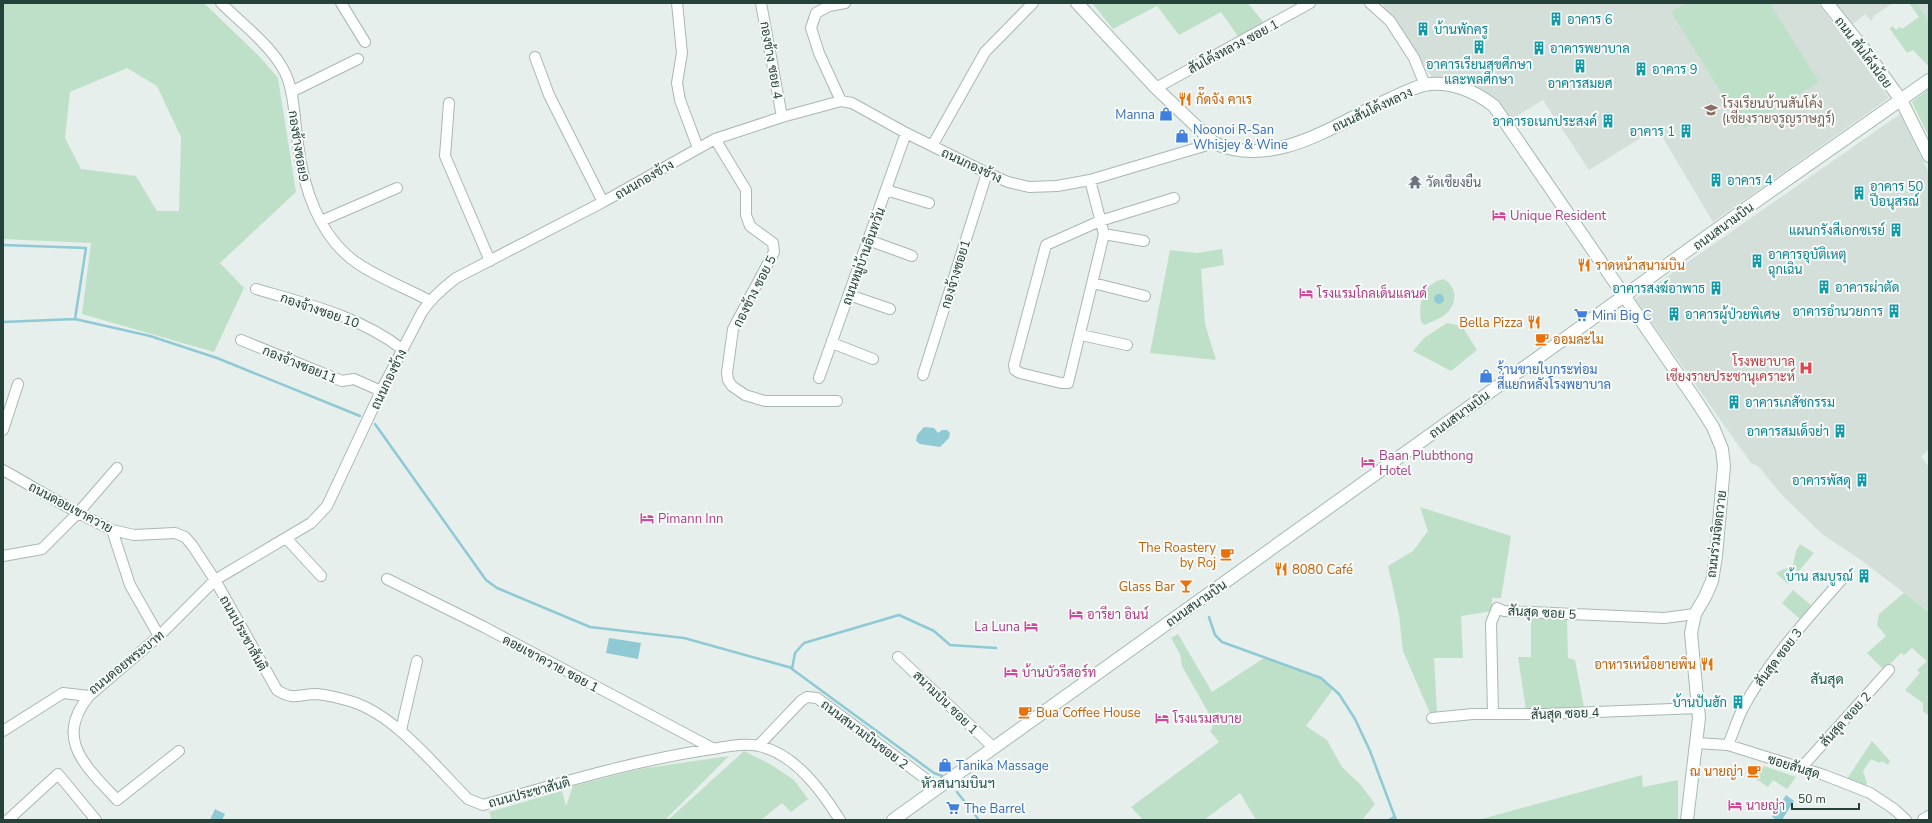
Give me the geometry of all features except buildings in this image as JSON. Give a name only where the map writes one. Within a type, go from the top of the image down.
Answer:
[{"type":"street","name":"กองช้างซอย9","points":[[221,3],[271,52],[283,68],[291,92],[305,186],[326,232],[357,263],[430,301]]},
{"type":"street","points":[[341,3],[365,42]]},
{"type":"street","points":[[677,3],[682,53],[678,83],[680,100],[698,148]]},
{"type":"street","name":"กองช้าง ซอย 4","points":[[761,3],[782,117]]},
{"type":"street","points":[[841,101],[819,53],[811,28],[816,13],[829,6],[845,3]]},
{"type":"street","points":[[932,146],[985,52],[1033,3]]},
{"type":"street","name":"ถนนสันโค้งหลวง","points":[[1077,3],[1156,88],[1214,142],[1224,147],[1245,151],[1277,149],[1304,141],[1408,90],[1425,85],[1447,85],[1466,89],[1482,96],[1494,106],[1625,296]]},
{"type":"street","name":"สันโค้งหลวง ซอย 1","points":[[1156,88],[1310,3]]},
{"type":"street","name":"ถนน สันโค้งน้อย","points":[[1827,3],[1864,48],[1902,100],[1929,156]]},
{"type":"street","points":[[1372,4],[1390,21],[1414,58],[1425,85]]},
{"type":"street","points":[[535,58],[549,95],[603,202]]},
{"type":"street","points":[[291,92],[358,59]]},
{"type":"street","name":"ถนนสนามบิน","points":[[893,820],[1755,202],[1929,80]]},
{"type":"street","name":"ถนนกองช้าง","points":[[215,580],[312,523],[327,506],[381,391],[422,312],[430,301],[456,278],[603,202],[715,139],[782,117],[841,101],[852,103],[906,133],[987,173],[1029,187],[1057,186],[1090,180],[1185,153],[1214,142]]},
{"type":"street","points":[[449,103],[445,156],[490,261]]},
{"type":"street","name":"ถนนหมู่บ้านอินทวัน","points":[[820,378],[906,133]]},
{"type":"street","name":"กองช้าง ซอย 5","points":[[715,139],[746,190],[746,215],[750,226],[773,243],[774,252],[733,329],[727,372],[728,380],[732,386],[745,395],[765,401],[837,401]]},
{"type":"street","name":"กองจ้างซอย1","points":[[923,375],[987,173]]},
{"type":"street","points":[[1090,180],[1100,221],[1104,234],[1094,284],[1068,383],[1061,383],[1020,373],[1014,370],[1014,365],[1046,244],[1100,221],[1174,198]]},
{"type":"street","points":[[321,221],[398,188]]},
{"type":"street","points":[[886,190],[929,203]]},
{"type":"street","points":[[1104,234],[1144,240]]},
{"type":"street","points":[[868,240],[912,256]]},
{"type":"street","points":[[1094,284],[1145,296]]},
{"type":"street","name":"กองจ้างซอย 10","points":[[256,290],[336,313],[385,336],[402,349]]},
{"type":"street","points":[[849,294],[890,310]]},
{"type":"street","name":"ถนนร่วมจิตถวาย","points":[[1625,296],[1705,414],[1713,427],[1722,449],[1724,466],[1716,556],[1712,581],[1695,614],[1692,634],[1698,708],[1696,743],[1687,820]]},
{"type":"street","points":[[1081,335],[1127,345]]},
{"type":"street","name":"กองจ้างซอย11","points":[[241,340],[342,381],[354,379],[381,391]]},
{"type":"street","points":[[832,343],[873,359]]},
{"type":"street","points":[[3,430],[18,384]]},
{"type":"street","points":[[3,556],[42,549],[78,513],[117,468]]},
{"type":"street","name":"ถนนดอยเขาควาย","points":[[3,470],[78,513],[112,530],[134,535],[175,533],[185,537],[215,580]]},
{"type":"street","points":[[112,530],[130,585],[159,636]]},
{"type":"street","points":[[286,538],[321,576]]},
{"type":"street","name":"สันสุด ซอย 3","points":[[1728,745],[1742,710],[1755,687],[1790,638],[1843,578]]},
{"type":"street","name":"ดอยเขาควาย ซอย 1","points":[[388,579],[484,627],[714,749]]},
{"type":"street","name":"ถนนดอยพระบาท","points":[[3,731],[63,693],[89,696],[159,636],[215,580]]},
{"type":"street","name":"ถนนประชาสันติ","points":[[215,580],[277,690],[287,696],[318,694],[354,702],[383,717],[401,730],[468,799],[483,805],[625,766],[714,749],[745,745],[758,746],[779,753],[795,765],[816,787],[840,820]]},
{"type":"street","name":"สันสุด ซอย 5","points":[[1493,714],[1491,623],[1497,608],[1504,611],[1664,618],[1695,614]]},
{"type":"street","name":"สนามบิน ซอย 1","points":[[898,657],[994,748]]},
{"type":"street","points":[[401,730],[417,661]]},
{"type":"street","name":"สันสุด ซอย 2","points":[[1802,767],[1889,670]]},
{"type":"street","points":[[89,696],[77,715],[73,740],[77,752],[87,767],[117,800],[179,751]]},
{"type":"street","name":"ถนนสนามบินซอย 2","points":[[758,746],[801,701],[807,697],[817,698],[938,788]]},
{"type":"street","name":"สันสุด ซอย 4","points":[[1432,718],[1493,714],[1545,714],[1698,708]]},
{"type":"street","name":"ซอยสันสุด","points":[[1696,743],[1728,745],[1802,767],[1870,794],[1894,809],[1906,820]]},
{"type":"street","points":[[8,820],[58,774],[96,820]]},
{"type":"street","points":[[1924,820],[1929,817]]},
{"type":"shaded area","name":"โรงเรียนบ้านสันโค้ง (เชียงรายจรูญราษฎร์)","points":[[1818,3],[1889,98],[1713,222],[1657,128],[1589,170],[1543,100],[1510,120],[1491,96],[1453,80],[1432,77],[1382,4]]},
{"type":"shaded area","points":[[1835,3],[1893,3],[1875,15],[1871,21],[1865,14],[1852,25]]},
{"type":"shaded area","points":[[1917,3],[1929,3],[1929,22]]},
{"type":"shaded area","name":"โรงพยาบาล เชียงรายประชานุเคราะห์","points":[[1900,114],[1929,173],[1929,449],[1921,457],[1929,467],[1929,612],[1861,560],[1822,534],[1782,495],[1758,466],[1751,463],[1635,299]]},
{"type":"green space","points":[[3,3],[204,3],[260,57],[278,78],[296,192],[220,263],[244,288],[214,352],[82,314],[91,243],[3,239]],"holes":[[[127,68],[157,86],[181,137],[179,211],[157,211],[136,176],[81,169],[65,138],[70,92]]]},
{"type":"green space","points":[[1092,3],[1248,3],[1268,28],[1242,42],[1221,12],[1179,35],[1157,6],[1113,29]]},
{"type":"green space","points":[[1686,3],[1770,3],[1819,82],[1744,129],[1671,12]]},
{"type":"green space","points":[[1909,3],[1917,3],[1929,22],[1929,67],[1913,50],[1907,53],[1890,29],[1892,26],[1896,30],[1900,27],[1902,29],[1919,17]]},
{"type":"green space","points":[[1929,89],[1929,137],[1912,102]]},
{"type":"green space","points":[[1222,249],[1224,265],[1201,269],[1205,324],[1216,360],[1150,353],[1170,250],[1197,253]]},
{"type":"green space","points":[[1444,279],[1451,286],[1454,294],[1451,308],[1440,318],[1425,325],[1421,322],[1421,301],[1427,289],[1431,285]]},
{"type":"green space","points":[[1447,323],[1462,326],[1477,350],[1451,371],[1413,351],[1424,338]]},
{"type":"green space","points":[[1420,507],[1511,536],[1501,598],[1492,598],[1492,611],[1461,616],[1463,658],[1434,658],[1437,712],[1432,718],[1403,651],[1399,615],[1388,566],[1413,551],[1428,531]]},
{"type":"green space","points":[[1800,544],[1814,553],[1788,584],[1776,573],[1793,565],[1796,551]]},
{"type":"green space","points":[[1793,590],[1812,606],[1801,620],[1782,603]]},
{"type":"green space","points":[[1904,593],[1929,612],[1929,694],[1927,696],[1929,700],[1929,716],[1923,711],[1923,703],[1905,690],[1920,673],[1917,670],[1927,661],[1912,648],[1904,655],[1901,653],[1884,670],[1867,653],[1886,636],[1877,625],[1879,614]]},
{"type":"green space","points":[[1531,616],[1567,620],[1568,658],[1575,660],[1584,707],[1526,710],[1518,657],[1531,657]]},
{"type":"green space","points":[[1178,634],[1212,692],[1264,658],[1321,678],[1333,689],[1306,726],[1327,740],[1342,767],[1361,785],[1375,804],[1362,820],[1256,820],[1240,793],[1204,820],[1143,820],[1131,807],[1219,742],[1210,731],[1212,729],[1213,721],[1182,666],[1180,654],[1171,638]]},
{"type":"green space","points":[[1872,741],[1890,761],[1888,765],[1882,761],[1879,763],[1871,759],[1863,771],[1867,783],[1865,788],[1847,779]]},
{"type":"green space","points":[[744,751],[770,764],[794,780],[808,799],[791,812],[782,803],[761,820],[668,820]]},
{"type":"green space","points":[[729,756],[665,820],[492,820],[489,812],[562,791],[566,806],[573,786],[640,769]]},
{"type":"green space","points":[[1764,766],[1796,777],[1787,789],[1773,780],[1768,787],[1756,779]]},
{"type":"green space","points":[[1642,775],[1643,787],[1678,780],[1678,820],[1478,820]]},
{"type":"water","points":[[1437,294],[1441,294],[1443,295],[1443,303],[1437,304],[1434,301],[1434,297]]},
{"type":"water","points":[[924,427],[934,428],[938,433],[942,430],[947,430],[950,433],[949,438],[940,447],[920,444],[916,441],[917,435]]},
{"type":"water","points":[[609,638],[641,643],[638,659],[606,653]]},
{"type":"water","points":[[1786,795],[1794,801],[1782,820],[1777,820],[1772,817]]},
{"type":"water","points":[[215,809],[225,814],[222,820],[210,820]]},
{"type":"waterway","points":[[3,245],[86,248],[75,319]]},
{"type":"waterway","points":[[3,322],[75,319],[150,336],[217,358],[360,416]]},
{"type":"waterway","points":[[375,424],[486,580],[497,588],[590,627],[684,638],[792,668]]},
{"type":"waterway","points":[[945,777],[934,773],[792,669],[795,653],[804,643],[899,615],[934,631],[950,645],[996,648]]},
{"type":"waterway","points":[[1209,617],[1215,635],[1222,642],[1321,678],[1339,694],[1355,719],[1370,751],[1396,820]]},
{"type":"waterway","points":[[957,792],[979,820]]},
{"type":"waterway","points":[[1389,820],[1394,817]]},
{"type":"place","name":"อาคาร 6","points":[[1556,19]]},
{"type":"place","name":"บ้านพักครู","points":[[1423,29]]},
{"type":"place","name":"อาคารเรียนสุขศึกษา และพลศึกษา","points":[[1479,47]]},
{"type":"place","name":"อาคารพยาบาล","points":[[1539,48]]},
{"type":"place","name":"อาคารสมยศ","points":[[1580,66]]},
{"type":"place","name":"อาคาร 9","points":[[1641,69]]},
{"type":"place","name":"กั๊ดจัง คาเร","points":[[1185,99]]},
{"type":"place","name":"โรงเรียนบ้านสันโค้ง (เชียงรายจรูญราษฎร์)","points":[[1711,110]]},
{"type":"place","name":"Manna","points":[[1166,114]]},
{"type":"place","name":"อาคารอเนกประสงค์","points":[[1608,121]]},
{"type":"place","name":"อาคาร 1","points":[[1686,131]]},
{"type":"place","name":"Noonoi R-San Whisjey & Wine","points":[[1182,136]]},
{"type":"place","name":"อาคาร 4","points":[[1716,180]]},
{"type":"place","name":"วัดเชียงยืน","points":[[1415,182]]},
{"type":"place","name":"อาคาร 50 ปีอนุสรณ์","points":[[1859,193]]},
{"type":"place","name":"Unique Resident","points":[[1499,215]]},
{"type":"place","name":"แผนกรังสีเอกซเรย์","points":[[1896,230]]},
{"type":"place","name":"อาคารอุบัติเหตุ ฉุกเฉิน","points":[[1757,261]]},
{"type":"place","name":"ราดหน้าสนามบิน","points":[[1584,265]]},
{"type":"place","name":"อาคารผ่าตัด","points":[[1824,287]]},
{"type":"place","name":"อาคารสงฆ์อาพาธ","points":[[1716,288]]},
{"type":"place","name":"โรงแรมโกลเด็นแลนด์","points":[[1306,293]]},
{"type":"place","name":"อาคารอำนวยการ","points":[[1894,311]]},
{"type":"place","name":"อาคารผู้ป่วยพิเศษ","points":[[1674,314]]},
{"type":"place","name":"Mini Big C","points":[[1581,315]]},
{"type":"place","name":"Bella Pizza","points":[[1534,322]]},
{"type":"place","name":"ออมละไม","points":[[1542,339]]},
{"type":"place","name":"โรงพยาบาล เชียงรายประชานุเคราะห์","points":[[1806,368]]},
{"type":"place","name":"ร้านขายใบกระท่อม สี่แยกหลังโรงพยาบาล","points":[[1486,376]]},
{"type":"place","name":"อาคารเภสัชกรรม","points":[[1734,402]]},
{"type":"place","name":"อาคารสมเด็จย่า","points":[[1840,431]]},
{"type":"place","name":"Baan Plubthong Hotel","points":[[1368,462]]},
{"type":"place","name":"อาคารพัสดุ","points":[[1862,480]]},
{"type":"place","name":"Pimann Inn","points":[[647,518]]},
{"type":"place","name":"The Roastery by Roj","points":[[1227,554]]},
{"type":"place","name":"8080 Café","points":[[1281,569]]},
{"type":"place","name":"บ้าน สมบูรณ์","points":[[1864,576]]},
{"type":"place","name":"Glass Bar","points":[[1186,586]]},
{"type":"place","name":"อารียา อินน์","points":[[1076,614]]},
{"type":"place","name":"La Luna","points":[[1031,626]]},
{"type":"place","name":"อาหารเหนือยายพิน","points":[[1707,664]]},
{"type":"place","name":"บ้านบัวรีสอร์ท","points":[[1011,672]]},
{"type":"place","name":"บ้านปันฮัก","points":[[1738,702]]},
{"type":"place","name":"Bua Coffee House","points":[[1025,712]]},
{"type":"place","name":"โรงแรมสบาย","points":[[1162,718]]},
{"type":"place","name":"Tanika Massage","points":[[945,765]]},
{"type":"place","name":"ณ นายญ่า","points":[[1754,771]]},
{"type":"place","name":"นายญ่า","points":[[1735,805]]},
{"type":"place","name":"The Barrel","points":[[953,808]]},
{"type":"district","name":"สันสุด","points":[[1827,679]]},
{"type":"district","name":"หัวสนามบินฯ","points":[[958,783]]}]
